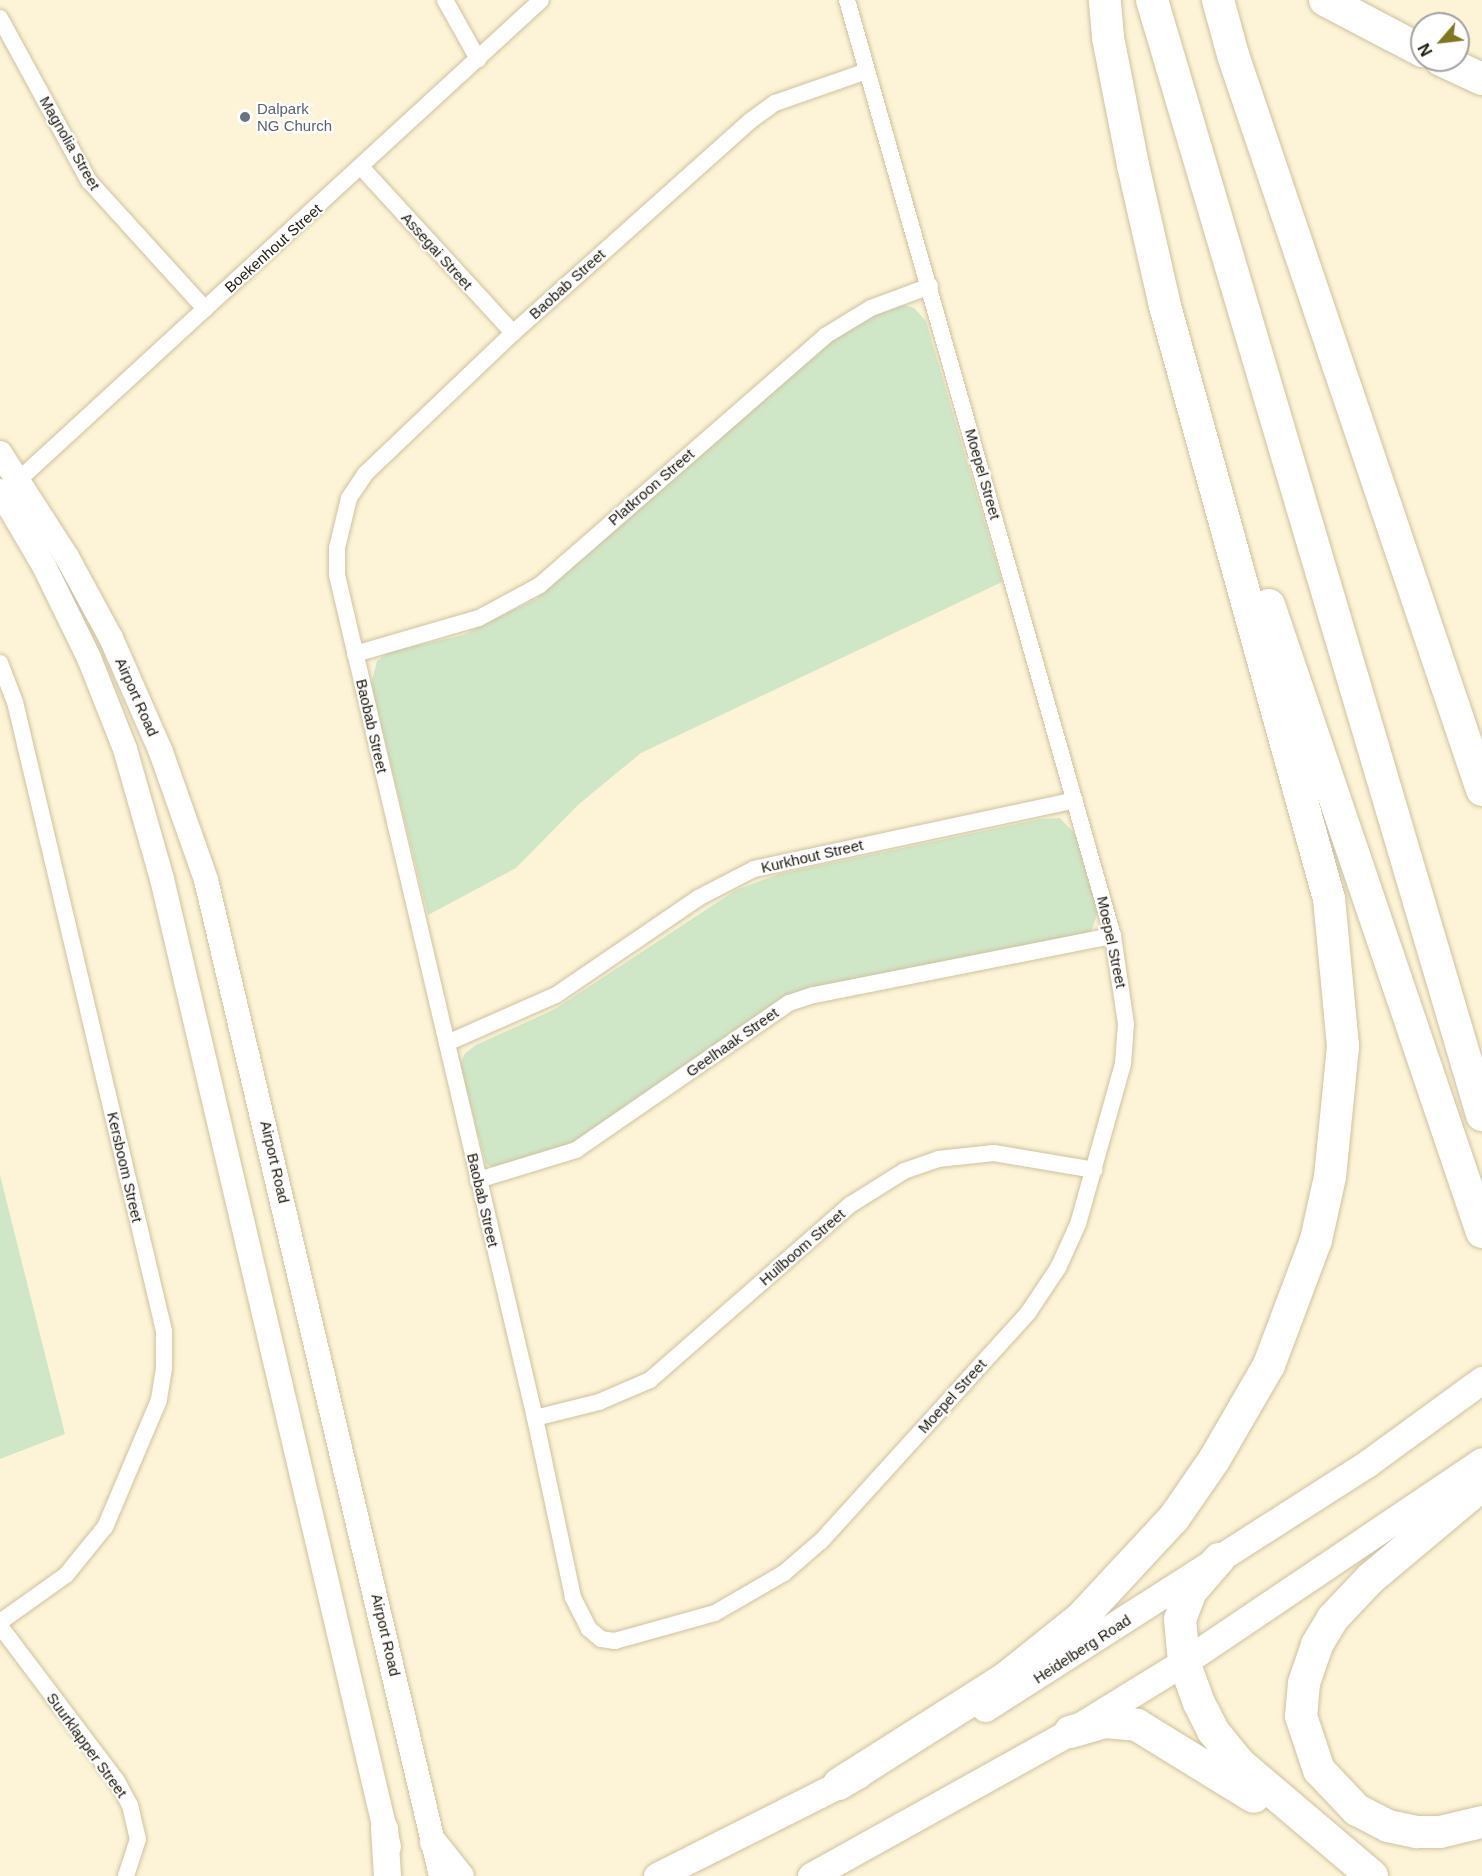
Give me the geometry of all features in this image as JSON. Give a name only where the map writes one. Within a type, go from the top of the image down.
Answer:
[{"type":"highway","points":[[839,1784],[1006,1678],[1081,1617],[1174,1518],[1226,1442],[1269,1365],[1313,1250],[1330,1177],[1343,1046],[1329,899],[1193,414],[1132,165],[1108,37],[1105,0]]},
{"type":"highway","points":[[1152,0],[1482,1115]]},
{"type":"highway","points":[[1218,0],[1236,67],[1482,790]]},
{"type":"highway","points":[[1325,0],[1410,45]]},
{"type":"highway","points":[[1467,72],[1482,79]]},
{"type":"highway","points":[[1132,165],[1206,413],[1482,1232]]},
{"type":"highway","points":[[1482,1485],[1370,1579],[1333,1618],[1317,1645],[1304,1683],[1301,1716],[1318,1770],[1357,1810],[1388,1826],[1417,1832],[1440,1832],[1482,1822]]},
{"type":"highway","points":[[1219,1559],[1185,1602],[1180,1619],[1184,1662],[1213,1731],[1240,1764],[1366,1871]]},
{"type":"highway","points":[[1070,1732],[1121,1722],[1160,1735],[1366,1871]]},
{"type":"main road","points":[[0,453],[5,491]]},
{"type":"main road","name":"Airport Road","points":[[5,491],[89,658],[128,760],[162,879],[396,1876]]},
{"type":"main road","name":"Airport Road","points":[[5,491],[111,638],[161,752],[206,880],[441,1876]]},
{"type":"main road","name":"Heidelberg Road","points":[[657,1876],[839,1784],[1042,1675],[1368,1463],[1476,1384]]},
{"type":"main road","points":[[811,1876],[1070,1732],[1184,1662],[1482,1461]]},
{"type":"main road","points":[[384,1828],[387,1876]]},
{"type":"main road","points":[[433,1842],[460,1876]]},
{"type":"street","points":[[445,0],[478,59]]},
{"type":"street","name":"Boekenhout Street","points":[[5,491],[362,168],[541,0]]},
{"type":"street","name":"Moepel Street","points":[[579,1616],[601,1639],[634,1638],[716,1614],[784,1573],[821,1541],[1028,1313],[1058,1268],[1078,1224],[1123,1064],[1126,1024],[1113,936],[848,0]]},
{"type":"street","name":"Magnolia Street","points":[[0,18],[89,181],[205,309]]},
{"type":"street","name":"Baobab Street","points":[[579,1616],[535,1418],[337,575],[337,548],[349,498],[365,474],[513,333],[750,121],[775,103],[867,71]]},
{"type":"street","name":"Assegai Street","points":[[362,168],[513,333]]},
{"type":"street","name":"Platkroon Street","points":[[355,654],[479,618],[540,585],[825,336],[871,308],[930,286]]},
{"type":"street","name":"Kersboom Street","points":[[0,663],[15,702],[164,1331],[165,1368],[159,1400],[105,1527],[66,1575],[0,1624]]},
{"type":"street","name":"Kurkhout Street","points":[[447,1043],[556,995],[698,898],[754,869],[1075,800]]},
{"type":"street","name":"Geelhaak Street","points":[[478,1180],[576,1150],[789,1003],[814,995],[1113,936]]},
{"type":"street","name":"Huilboom Street","points":[[535,1418],[598,1402],[650,1380],[850,1205],[904,1171],[938,1159],[994,1153],[1095,1170]]},
{"type":"street","name":"Suurklapper Street","points":[[0,1624],[117,1781],[130,1805],[138,1839],[126,1876]]},
{"type":"green space","points":[[904,305],[914,308],[926,321],[1002,582],[641,753],[578,805],[516,868],[428,915],[371,684],[377,661],[389,652],[463,635],[536,599],[830,341],[865,319]]},
{"type":"green space","points":[[1060,818],[1076,835],[1098,912],[1090,935],[811,989],[589,1136],[551,1153],[496,1168],[486,1164],[460,1065],[465,1053],[476,1045],[555,1009],[736,890],[779,874],[1040,819]]},
{"type":"green space","points":[[0,1175],[65,1434],[0,1459]]},
{"type":"place","name":"Dalpark NG Church","points":[[245,117]]}]
